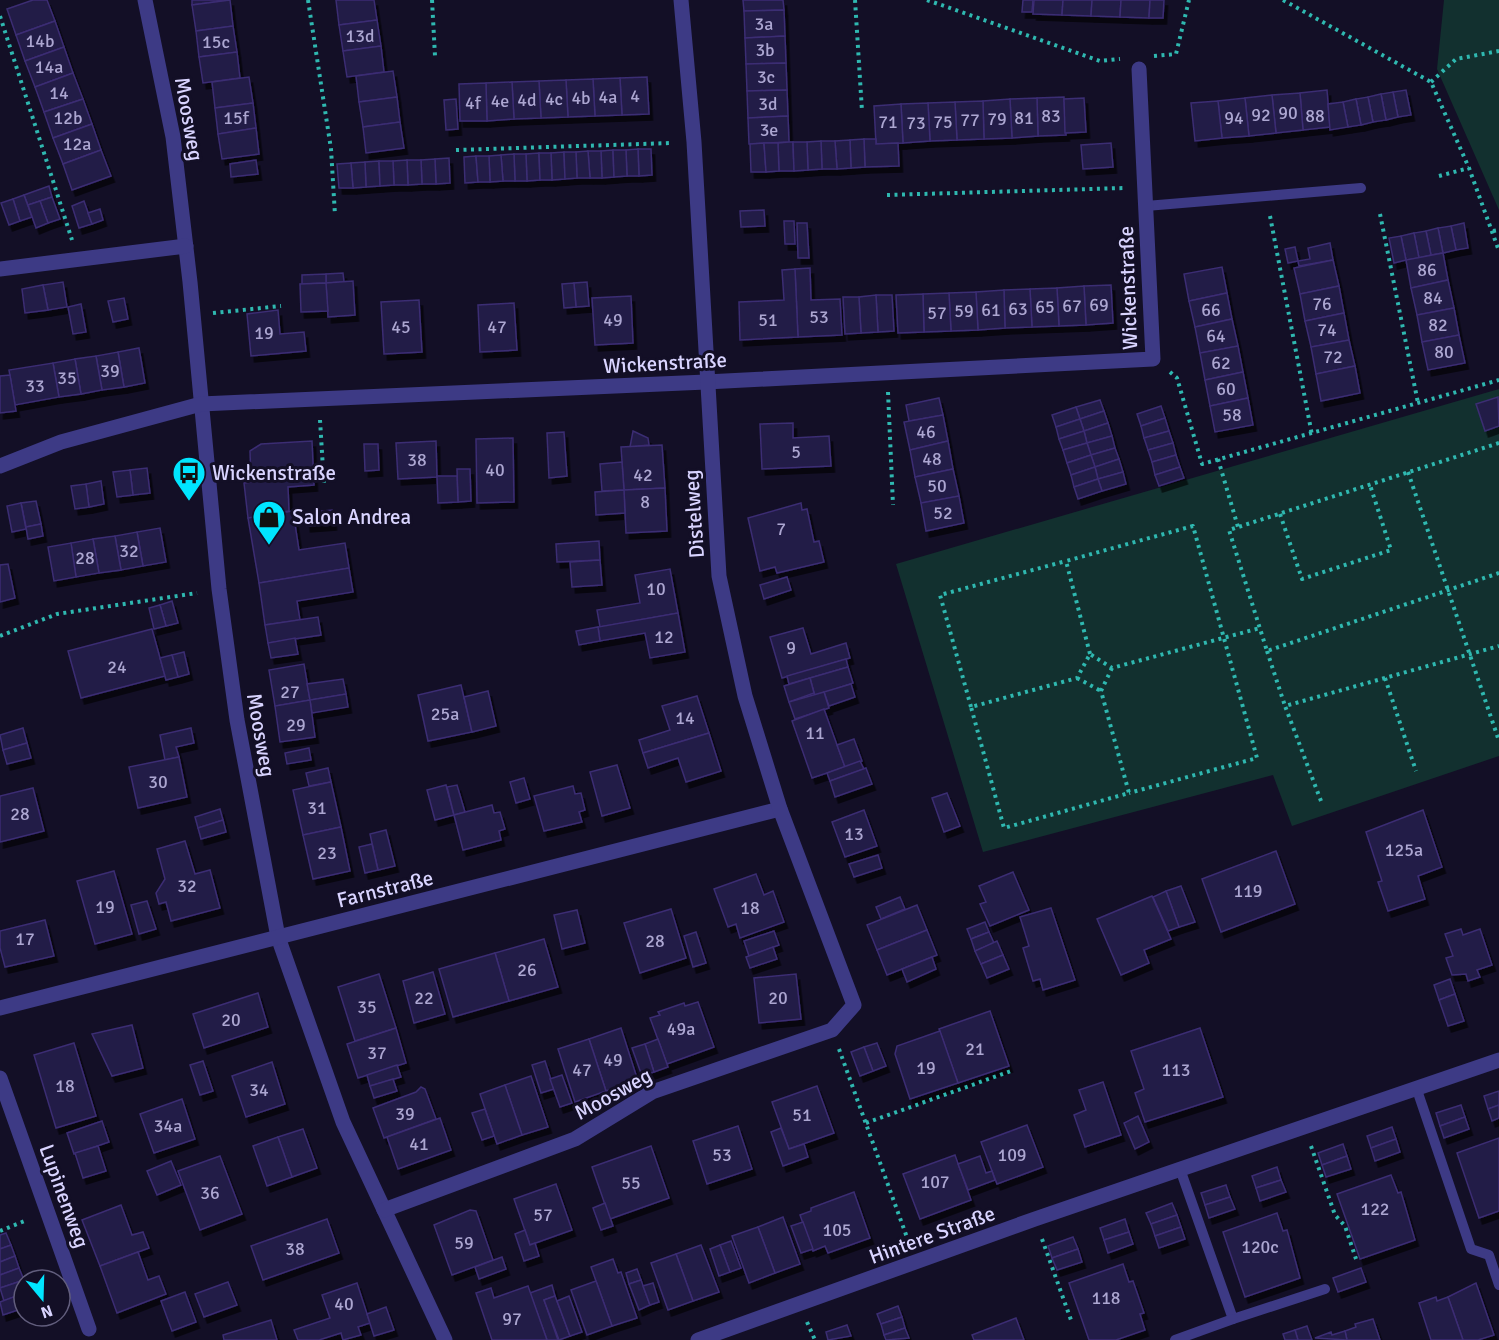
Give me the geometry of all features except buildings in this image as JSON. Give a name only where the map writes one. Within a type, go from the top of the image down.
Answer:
[{"type":"street","name":"Moosweg","points":[[145,0],[173,137],[193,314],[219,590],[237,720],[278,938],[343,1122],[445,1340]]},
{"type":"street","name":"Distelweg","points":[[681,0],[694,142],[706,382],[719,576],[745,696],[780,809],[854,1005]]},
{"type":"street","name":"Wickenstraße","points":[[0,466],[61,442],[201,404],[706,382],[1153,359],[1138,61]]},
{"type":"street","points":[[0,269],[186,246]]},
{"type":"street","name":"Farnstraße","points":[[0,1008],[780,809]]},
{"type":"street","name":"Moosweg","points":[[384,1210],[575,1139],[652,1092],[832,1030],[854,1005]]},
{"type":"street","name":"Hintere Straße","points":[[698,1340],[1035,1219],[1499,1059]]},
{"type":"street","name":"Lupinenweg","points":[[0,1078],[89,1329]]},
{"type":"lane","name":"Wickenstraße","points":[[1146,206],[1266,198],[1361,188]]},
{"type":"lane","points":[[1416,1087],[1471,1249],[1489,1256],[1499,1285]]},
{"type":"lane","points":[[1180,1169],[1233,1319]]},
{"type":"lane","points":[[1175,1340],[1325,1289]]},
{"type":"path","points":[[308,0],[331,149],[335,215]]},
{"type":"path","points":[[432,0],[435,56]]},
{"type":"path","points":[[855,0],[862,111]]},
{"type":"path","points":[[927,0],[1100,61],[1138,61],[1176,54],[1189,0]]},
{"type":"path","points":[[1282,0],[1431,82],[1469,168],[1499,251]]},
{"type":"path","points":[[0,16],[77,258]]},
{"type":"path","points":[[1431,82],[1456,59],[1499,51]]},
{"type":"path","points":[[456,150],[694,142]]},
{"type":"path","points":[[1439,176],[1469,168]]},
{"type":"path","points":[[887,195],[1146,187]]},
{"type":"path","points":[[1266,198],[1312,435]]},
{"type":"path","points":[[1380,214],[1418,403]]},
{"type":"path","points":[[1493,231],[1499,230]]},
{"type":"path","points":[[193,314],[281,306]]},
{"type":"path","points":[[1153,359],[1178,378],[1202,464],[1312,435],[1499,380]]},
{"type":"path","points":[[887,373],[893,505]]},
{"type":"path","points":[[319,399],[324,485]]},
{"type":"path","points":[[1321,801],[1285,706],[1229,530],[1499,443]]},
{"type":"path","points":[[1218,459],[1238,527]]},
{"type":"path","points":[[1408,472],[1499,741]]},
{"type":"path","points":[[1280,514],[1302,579],[1391,550],[1370,485]]},
{"type":"path","points":[[1193,526],[1224,638],[1257,758],[1004,828],[940,595],[1193,526]]},
{"type":"path","points":[[1066,561],[1090,654],[1077,678]]},
{"type":"path","points":[[1268,651],[1499,573]]},
{"type":"path","points":[[0,636],[57,614],[219,590]]},
{"type":"path","points":[[1090,654],[1112,668],[1260,628]]},
{"type":"path","points":[[1285,706],[1499,646]]},
{"type":"path","points":[[1112,668],[1101,691],[1130,793]]},
{"type":"path","points":[[971,707],[1077,678],[1101,691]]},
{"type":"path","points":[[1385,678],[1416,771]]},
{"type":"path","points":[[832,1030],[916,1263]]},
{"type":"path","points":[[866,1123],[1011,1071]]},
{"type":"path","points":[[1304,1126],[1335,1215],[1345,1226],[1356,1259]]},
{"type":"path","points":[[0,1231],[47,1213]]},
{"type":"path","points":[[1035,1219],[1071,1320]]},
{"type":"green space","points":[[1444,0],[1499,0],[1499,210],[1437,69]]},
{"type":"green space","points":[[1499,389],[1499,756],[1292,826],[1273,775],[983,852],[896,564]]},
{"type":"place","name":"Wickenstraße","points":[[189,502]]},
{"type":"place","name":"Salon Andrea","points":[[269,546]]}]
